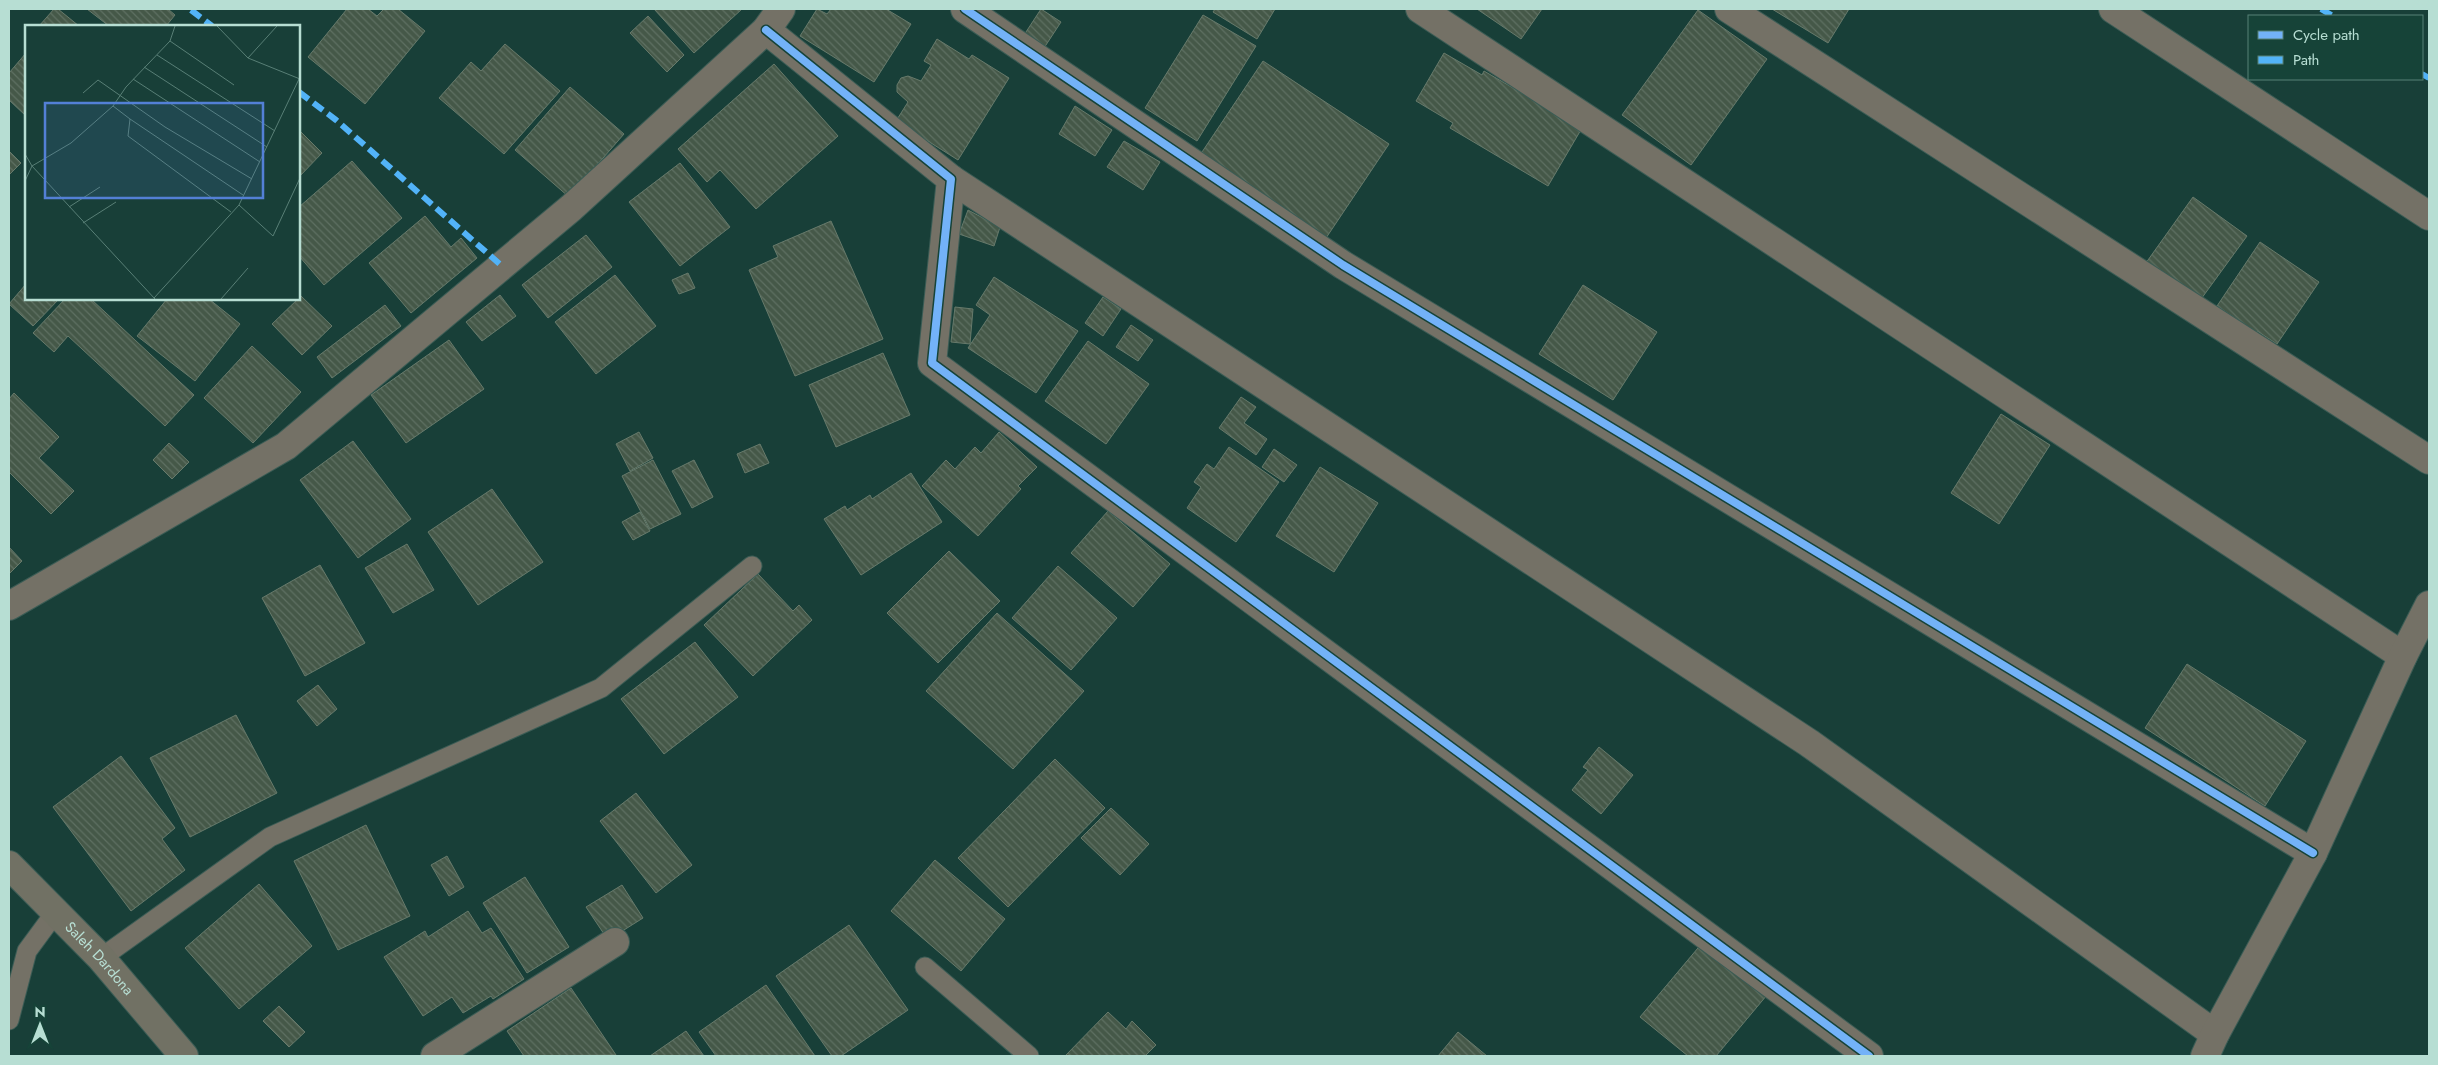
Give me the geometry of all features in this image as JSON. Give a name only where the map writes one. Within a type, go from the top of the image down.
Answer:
[{"type":"street","points":[[965,9],[1343,265],[2314,853]]},
{"type":"street","points":[[1420,9],[2403,656]]},
{"type":"street","points":[[1729,9],[2429,460]]},
{"type":"street","points":[[2113,9],[2429,216]]},
{"type":"street","points":[[9,606],[286,446],[571,208],[774,19],[951,179],[1809,743],[2210,1045],[2314,853],[2403,656],[2429,606]]},
{"type":"street","points":[[951,179],[932,363],[1869,1056]]},
{"type":"street","name":"Saleh Dardona","points":[[9,865],[100,958],[184,1056]]},
{"type":"street","points":[[435,1056],[614,942]]},
{"type":"lane","points":[[100,958],[270,837],[601,688],[752,566]]},
{"type":"lane","points":[[9,1020],[27,951],[55,913]]},
{"type":"lane","points":[[925,968],[1029,1056]]},
{"type":"building","points":[[54,9],[58,9],[78,25],[40,25]]},
{"type":"building","points":[[87,9],[168,9],[175,15],[167,25],[108,25]]},
{"type":"building","points":[[347,9],[368,9],[377,16],[384,9],[398,9],[425,31],[365,104],[308,57]]},
{"type":"building","points":[[654,9],[742,9],[694,53]]},
{"type":"building","points":[[817,9],[827,14],[831,9],[886,9],[911,24],[874,82],[800,36]]},
{"type":"building","points":[[1041,9],[1061,22],[1044,48],[1024,35]]},
{"type":"building","points":[[1215,9],[1275,9],[1257,39],[1213,12]]},
{"type":"building","points":[[1477,9],[1542,9],[1521,39]]},
{"type":"building","points":[[1772,9],[1849,9],[1828,43]]},
{"type":"building","points":[[1698,10],[1767,59],[1691,165],[1622,115]]},
{"type":"building","points":[[1203,15],[1256,46],[1197,141],[1145,108]]},
{"type":"building","points":[[648,16],[684,55],[667,72],[630,33]]},
{"type":"building","points":[[937,39],[969,59],[972,55],[1009,78],[958,160],[896,121],[908,102],[897,92],[897,85],[901,78],[908,76],[921,81],[931,65],[924,61]]},
{"type":"building","points":[[505,44],[560,91],[504,154],[439,98],[471,62],[481,71]]},
{"type":"building","points":[[1444,53],[1482,75],[1484,71],[1582,128],[1548,186],[1450,128],[1453,123],[1416,101]]},
{"type":"building","points":[[25,54],[25,115],[9,100],[9,73]]},
{"type":"building","points":[[1263,61],[1389,144],[1324,241],[1198,158]]},
{"type":"building","points":[[774,64],[838,136],[756,209],[720,170],[707,182],[678,149]]},
{"type":"building","points":[[570,87],[624,134],[569,197],[515,150]]},
{"type":"building","points":[[1075,106],[1112,130],[1095,156],[1059,134]]},
{"type":"building","points":[[300,131],[322,153],[300,176]]},
{"type":"building","points":[[1124,141],[1160,162],[1143,190],[1107,167]]},
{"type":"building","points":[[9,151],[21,163],[9,175]]},
{"type":"building","points":[[352,161],[402,218],[324,285],[300,257],[300,206]]},
{"type":"building","points":[[680,163],[730,227],[680,266],[629,202]]},
{"type":"building","points":[[2193,197],[2247,236],[2196,306],[2143,267]]},
{"type":"building","points":[[968,210],[1000,227],[994,246],[959,234]]},
{"type":"building","points":[[425,216],[451,247],[461,238],[477,258],[411,313],[369,263]]},
{"type":"building","points":[[831,221],[883,339],[795,376],[749,270],[778,257],[773,246]]},
{"type":"building","points":[[586,235],[612,267],[548,318],[522,285]]},
{"type":"building","points":[[2260,242],[2319,282],[2277,344],[2257,331],[2252,337],[2237,327],[2241,322],[2217,306]]},
{"type":"building","points":[[688,273],[695,288],[679,294],[672,280]]},
{"type":"building","points":[[615,275],[656,326],[596,374],[555,322]]},
{"type":"building","points":[[994,277],[1078,331],[1036,393],[968,348],[990,315],[976,305]]},
{"type":"building","points":[[25,285],[25,300],[58,300],[33,326],[9,304]]},
{"type":"building","points":[[1583,285],[1657,332],[1613,400],[1539,354]]},
{"type":"building","points":[[500,295],[516,316],[482,341],[466,322]]},
{"type":"building","points":[[300,297],[332,326],[302,355],[272,324],[297,300],[300,300]]},
{"type":"building","points":[[1103,297],[1121,309],[1103,336],[1085,323]]},
{"type":"building","points":[[64,300],[92,300],[194,395],[165,426],[68,336],[54,352],[33,333]]},
{"type":"building","points":[[166,300],[210,300],[240,324],[195,381],[137,336]]},
{"type":"building","points":[[385,305],[401,326],[332,378],[317,357]]},
{"type":"building","points":[[955,307],[973,309],[970,344],[951,342]]},
{"type":"building","points":[[1131,325],[1153,340],[1138,361],[1116,347]]},
{"type":"building","points":[[449,340],[484,389],[406,443],[371,395]]},
{"type":"building","points":[[1088,341],[1149,384],[1106,444],[1045,401]]},
{"type":"building","points":[[252,346],[301,392],[253,443],[204,398]]},
{"type":"building","points":[[883,353],[910,415],[836,447],[809,385]]},
{"type":"building","points":[[14,393],[59,437],[39,458],[74,491],[51,514],[9,472],[9,399]]},
{"type":"building","points":[[1241,397],[1256,407],[1244,423],[1267,439],[1256,455],[1219,428]]},
{"type":"building","points":[[2001,414],[2050,445],[1999,524],[1951,493]]},
{"type":"building","points":[[639,432],[653,458],[630,471],[616,444]]},
{"type":"building","points":[[999,432],[1037,467],[1018,486],[1021,489],[978,536],[922,486],[946,460],[955,469],[975,447],[981,453]]},
{"type":"building","points":[[353,441],[411,519],[358,558],[300,480]]},
{"type":"building","points":[[169,443],[189,462],[172,479],[153,460]]},
{"type":"building","points":[[760,444],[769,463],[745,473],[737,454]]},
{"type":"building","points":[[1229,447],[1279,482],[1236,542],[1187,508],[1201,487],[1194,482],[1207,464],[1214,469]]},
{"type":"building","points":[[1274,449],[1297,465],[1284,482],[1262,467]]},
{"type":"building","points":[[653,460],[681,514],[650,529],[622,476]]},
{"type":"building","points":[[694,460],[713,497],[692,508],[672,471]]},
{"type":"building","points":[[1320,467],[1378,503],[1334,572],[1276,536]]},
{"type":"building","points":[[911,473],[942,522],[861,575],[824,519],[845,506],[847,510],[870,495],[872,499]]},
{"type":"building","points":[[492,489],[543,562],[478,605],[428,532]]},
{"type":"building","points":[[1108,511],[1170,564],[1133,607],[1071,553]]},
{"type":"building","points":[[640,512],[650,531],[633,540],[622,522]]},
{"type":"building","points":[[407,544],[434,590],[393,613],[365,568]]},
{"type":"building","points":[[9,547],[22,561],[9,574]]},
{"type":"building","points":[[949,551],[1000,601],[938,663],[887,613]]},
{"type":"building","points":[[320,565],[365,643],[305,676],[262,598]]},
{"type":"building","points":[[1058,566],[1117,618],[1071,670],[1012,618]]},
{"type":"building","points":[[758,574],[793,611],[799,605],[812,620],[753,676],[704,625]]},
{"type":"building","points":[[997,613],[1084,691],[1013,769],[926,691]]},
{"type":"building","points":[[695,642],[738,697],[664,754],[621,699]]},
{"type":"building","points":[[2187,664],[2306,741],[2265,806],[2145,728]]},
{"type":"building","points":[[318,685],[337,709],[317,726],[297,701]]},
{"type":"building","points":[[236,715],[277,793],[190,837],[150,758]]},
{"type":"building","points":[[1599,747],[1633,775],[1601,814],[1572,790],[1588,770],[1583,767]]},
{"type":"building","points":[[121,756],[175,828],[162,839],[185,870],[131,911],[53,807]]},
{"type":"building","points":[[1055,759],[1105,808],[1008,907],[958,858]]},
{"type":"building","points":[[636,793],[692,865],[656,893],[600,821]]},
{"type":"building","points":[[1111,808],[1149,844],[1120,875],[1081,838]]},
{"type":"building","points":[[366,825],[410,916],[338,950],[294,861]]},
{"type":"building","points":[[447,856],[464,887],[449,896],[431,865]]},
{"type":"building","points":[[935,860],[1005,919],[961,971],[891,911]]},
{"type":"building","points":[[525,877],[569,947],[527,973],[483,903]]},
{"type":"building","points":[[259,884],[312,946],[239,1009],[185,948]]},
{"type":"building","points":[[622,885],[643,918],[608,940],[586,907]]},
{"type":"building","points":[[468,911],[482,933],[491,928],[524,979],[493,999],[491,996],[463,1013],[452,997],[423,1016],[384,957],[425,931],[428,937]]},
{"type":"building","points":[[849,925],[908,1010],[841,1056],[832,1056],[776,976]]},
{"type":"building","points":[[1703,942],[1767,995],[1716,1056],[1688,1056],[1640,1017]]},
{"type":"building","points":[[766,985],[815,1056],[716,1056],[699,1032]]},
{"type":"building","points":[[571,988],[616,1055],[524,1056],[507,1031]]},
{"type":"building","points":[[279,1006],[305,1032],[289,1047],[263,1021]]},
{"type":"building","points":[[1108,1012],[1126,1029],[1132,1021],[1156,1045],[1145,1056],[1065,1056]]},
{"type":"building","points":[[686,1031],[704,1056],[650,1056]]},
{"type":"building","points":[[1458,1032],[1487,1056],[1438,1056]]},
{"type":"marked path","points":[[2321,9],[2331,15]]},
{"type":"marked path","points":[[191,10],[211,25]]},
{"type":"marked path","points":[[2423,75],[2429,78]]},
{"type":"marked path","points":[[300,93],[336,120],[502,266]]},
{"type":"cycle path","points":[[965,9],[1343,265],[2313,853]]},
{"type":"cycle path","points":[[766,30],[951,179],[932,363],[1869,1056]]}]
